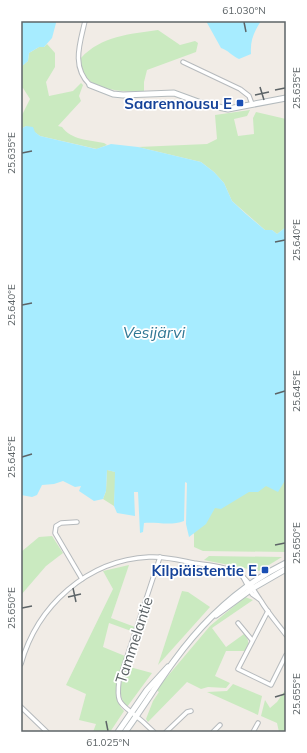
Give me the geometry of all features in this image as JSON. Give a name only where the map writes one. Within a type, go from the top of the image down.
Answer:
[{"type":"street","points":[[85,21],[78,60],[79,71],[90,85],[113,94],[174,93],[221,108],[235,108],[286,98]]},
{"type":"street","points":[[183,62],[240,89],[250,96],[252,104]]},
{"type":"street","points":[[77,522],[56,526],[55,533],[58,541],[82,578]]},
{"type":"street","points":[[21,664],[34,633],[47,612],[60,596],[82,578],[103,567],[124,560],[160,557],[227,569],[242,576],[286,635]]},
{"type":"street","name":"Tammelantie","points":[[154,732],[137,716],[125,709],[120,703],[118,691],[119,681],[160,557]]},
{"type":"street","points":[[118,732],[162,672],[174,661],[220,607],[286,563]]},
{"type":"street","points":[[250,588],[286,569]]},
{"type":"street","points":[[268,611],[238,669],[271,685],[286,655]]},
{"type":"street","points":[[238,623],[252,640]]},
{"type":"street","points":[[125,732],[174,661]]},
{"type":"street","points":[[21,707],[47,732]]},
{"type":"street","points":[[166,732],[187,712],[191,711]]},
{"type":"street","points":[[253,732],[258,722]]},
{"type":"street","points":[[213,732],[220,725]]},
{"type":"green space","points":[[158,30],[180,45],[195,41],[198,43],[196,52],[147,70],[144,82],[144,91],[114,90],[103,87],[93,83],[86,77],[81,69],[81,58],[98,45],[116,37]]},
{"type":"green space","points":[[47,44],[55,53],[55,67],[46,82],[49,96],[73,91],[81,83],[83,85],[79,96],[81,101],[58,126],[62,127],[70,135],[75,137],[104,143],[107,145],[97,149],[40,136],[26,126],[21,129],[21,117],[30,99],[23,88],[21,89],[21,67],[28,61],[29,53],[39,47],[44,47]]},
{"type":"green space","points":[[250,110],[247,116],[234,119],[238,136],[254,134],[253,118],[256,112],[286,119],[286,227],[277,234],[272,230],[265,230],[232,201],[224,183],[214,172],[201,162],[138,147],[207,144],[217,139],[215,115]]},
{"type":"green space","points":[[268,467],[286,480],[286,552],[203,551],[194,547],[194,534],[191,529],[193,503]]},
{"type":"green space","points":[[107,470],[116,472],[114,506],[103,499],[106,491]]},
{"type":"green space","points":[[52,536],[63,553],[46,566],[21,595],[21,552],[39,537]]},
{"type":"green space","points":[[209,556],[282,557],[259,571],[204,560]]},
{"type":"green space","points":[[129,565],[111,618],[135,627],[134,632],[109,623],[103,647],[125,656],[118,677],[116,691],[119,705],[124,711],[110,732],[93,732],[96,724],[79,720],[86,694],[66,685],[113,589],[103,571]]},
{"type":"green space","points":[[182,591],[188,592],[210,607],[158,665]]},
{"type":"green space","points":[[245,597],[253,600],[212,628],[226,647],[244,634],[248,641],[245,651],[226,651],[215,676],[230,683],[226,688],[208,687],[201,689],[187,682],[148,722],[146,719],[153,701],[159,692],[156,690],[210,626]]},
{"type":"green space","points":[[126,666],[152,673],[127,707],[122,698],[121,692]]},
{"type":"green space","points":[[233,684],[262,696],[258,715],[207,692],[227,691]]},
{"type":"green space","points":[[286,689],[286,732],[279,732],[277,723],[261,716],[265,700],[270,708],[277,702]]},
{"type":"water","points":[[21,21],[56,21],[56,23],[52,38],[44,47],[39,47],[29,53],[28,61],[21,67]]},
{"type":"water","points":[[206,21],[261,21],[253,36],[251,54],[239,59],[221,48]]},
{"type":"water","name":"Vesijärvi","points":[[26,126],[33,127],[35,132],[40,136],[96,149],[111,144],[138,147],[201,162],[214,172],[224,183],[232,201],[265,230],[272,230],[277,234],[286,227],[286,479],[278,492],[266,486],[258,492],[249,492],[221,509],[215,508],[206,524],[189,537],[186,524],[187,483],[185,482],[184,521],[169,524],[144,523],[143,532],[140,533],[138,492],[134,492],[135,516],[117,513],[114,506],[115,472],[107,470],[106,491],[103,499],[94,501],[79,491],[81,486],[75,487],[63,481],[54,484],[42,485],[37,495],[32,497],[21,495],[21,129]]},
{"type":"place","name":"Saarennousu E","points":[[240,103]]},
{"type":"place","name":"Kilpiäistentie E","points":[[265,570]]}]
